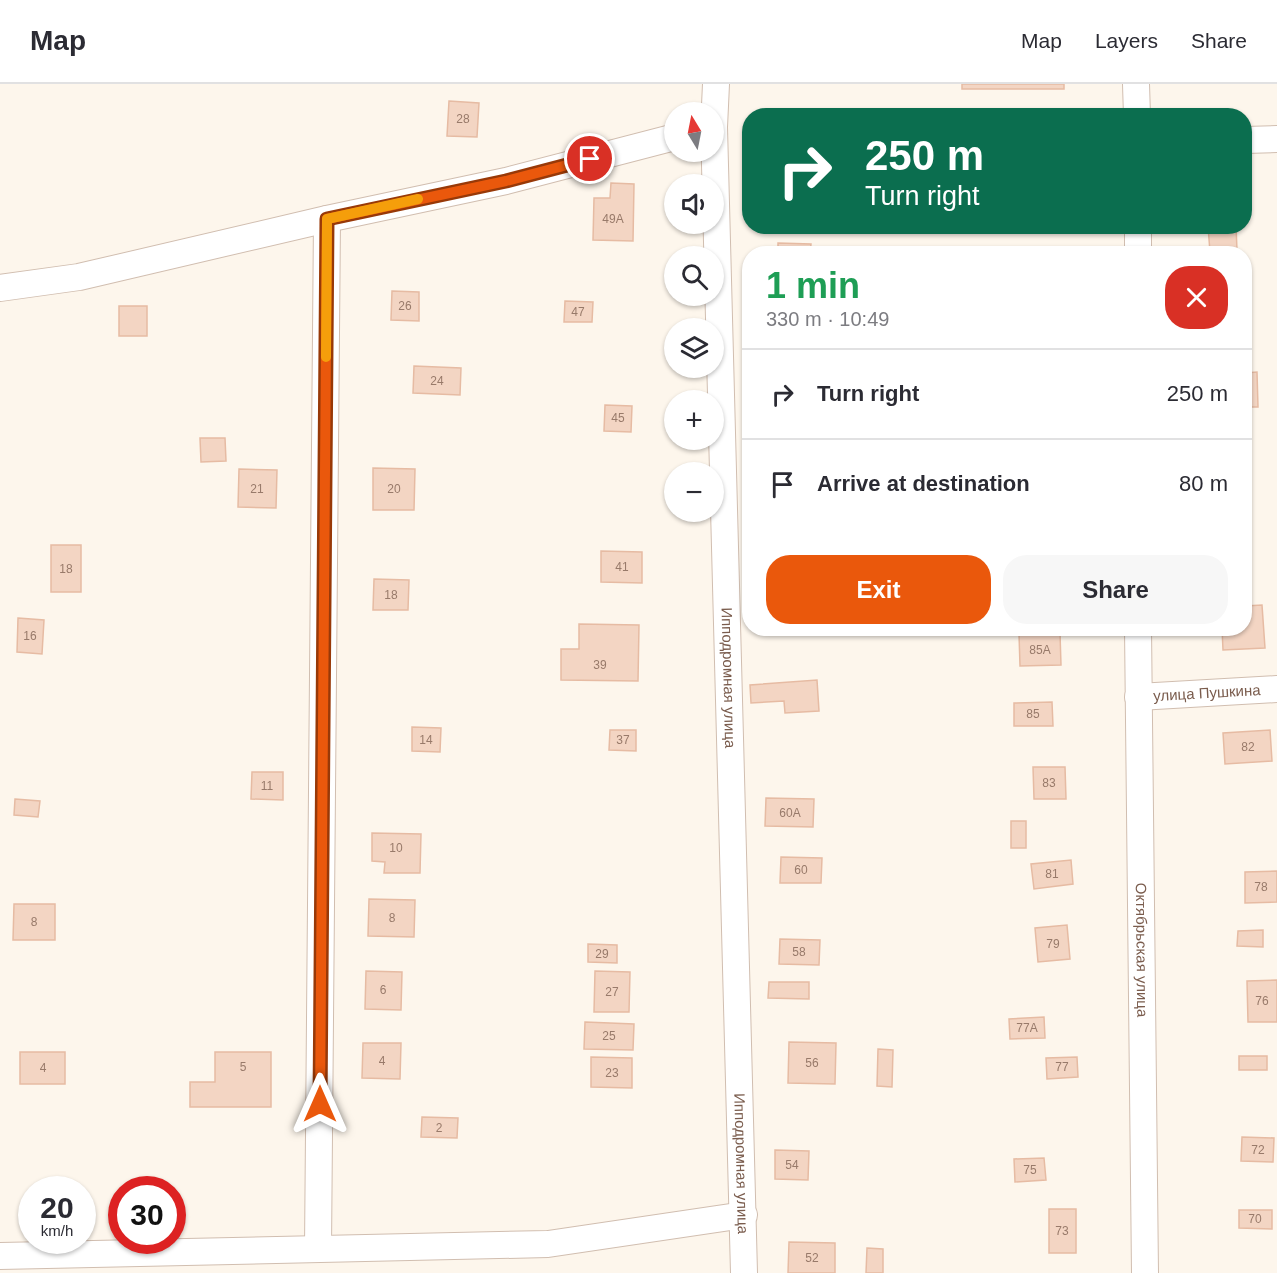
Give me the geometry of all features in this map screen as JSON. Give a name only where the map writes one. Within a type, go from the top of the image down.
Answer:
[{"type":"street","name":"Ипподромная улица","points":[[715,102],[716,84]]},
{"type":"street","points":[[1136,84],[1137,108]]},
{"type":"street","points":[[1252,140],[1277,139]]},
{"type":"street","points":[[0,288],[80,277],[327,219],[506,181],[664,140]]},
{"type":"street","name":"Ипподромная улица","points":[[715,162],[744,1273]]},
{"type":"street","points":[[318,1248],[327,219]]},
{"type":"street","name":"Октябрьская улица","points":[[1138,636],[1145,1273]]},
{"type":"street","name":"улица Пушкина","points":[[1138,697],[1277,689]]},
{"type":"street","points":[[0,1256],[548,1244],[744,1215]]},
{"type":"building","points":[[962,84],[1064,84],[1064,89],[962,89]]},
{"type":"building","points":[[449,101],[479,103],[477,137],[447,136]]},
{"type":"building","points":[[611,183],[634,184],[633,241],[593,240],[594,198],[610,198]]},
{"type":"building","points":[[1209,234],[1236,234],[1237,246],[1210,246]]},
{"type":"building","points":[[778,243],[811,244],[811,246],[778,246]]},
{"type":"building","points":[[392,291],[419,292],[419,321],[391,320]]},
{"type":"building","points":[[565,301],[593,302],[592,322],[564,322]]},
{"type":"building","points":[[119,306],[147,306],[147,336],[119,336]]},
{"type":"building","points":[[414,366],[461,368],[460,395],[413,393]]},
{"type":"building","points":[[1252,372],[1257,372],[1258,407],[1252,407]]},
{"type":"building","points":[[605,405],[632,406],[631,432],[604,431]]},
{"type":"building","points":[[200,438],[225,438],[226,461],[201,462]]},
{"type":"building","points":[[373,468],[415,469],[414,510],[373,510]]},
{"type":"building","points":[[239,469],[277,470],[276,508],[238,507]]},
{"type":"building","points":[[51,545],[81,545],[81,592],[51,592]]},
{"type":"building","points":[[601,551],[642,552],[642,583],[601,582]]},
{"type":"building","points":[[374,579],[409,580],[408,610],[373,610]]},
{"type":"building","points":[[1262,605],[1265,648],[1223,650],[1222,636],[1252,636],[1252,606]]},
{"type":"building","points":[[18,618],[44,620],[42,654],[17,652]]},
{"type":"building","points":[[579,624],[639,625],[638,681],[561,680],[561,649],[579,649]]},
{"type":"building","points":[[1019,636],[1060,636],[1061,665],[1020,666]]},
{"type":"building","points":[[817,680],[819,711],[785,713],[784,701],[751,703],[750,685]]},
{"type":"building","points":[[1052,702],[1053,726],[1014,726],[1014,703]]},
{"type":"building","points":[[412,727],[441,728],[440,752],[412,751]]},
{"type":"building","points":[[610,730],[636,730],[636,751],[609,750]]},
{"type":"building","points":[[1270,730],[1272,761],[1225,764],[1223,733]]},
{"type":"building","points":[[1033,767],[1065,767],[1066,799],[1034,799]]},
{"type":"building","points":[[252,772],[283,772],[283,800],[251,799]]},
{"type":"building","points":[[766,798],[814,799],[813,827],[765,826]]},
{"type":"building","points":[[15,799],[40,801],[38,817],[14,815]]},
{"type":"building","points":[[1011,821],[1026,821],[1026,848],[1011,848]]},
{"type":"building","points":[[372,833],[421,834],[420,873],[384,873],[385,862],[372,861]]},
{"type":"building","points":[[781,857],[822,858],[821,883],[780,883]]},
{"type":"building","points":[[1071,860],[1073,884],[1034,889],[1031,864]]},
{"type":"building","points":[[1277,871],[1277,902],[1245,903],[1245,872]]},
{"type":"building","points":[[369,899],[415,900],[414,937],[368,936]]},
{"type":"building","points":[[14,904],[55,904],[55,940],[13,940]]},
{"type":"building","points":[[1067,925],[1070,959],[1038,962],[1035,928]]},
{"type":"building","points":[[1263,930],[1263,947],[1237,946],[1238,931]]},
{"type":"building","points":[[780,939],[820,940],[819,965],[779,964]]},
{"type":"building","points":[[588,944],[617,945],[617,963],[588,962]]},
{"type":"building","points":[[366,971],[402,972],[401,1010],[365,1009]]},
{"type":"building","points":[[595,971],[630,972],[629,1012],[594,1012]]},
{"type":"building","points":[[1277,980],[1277,1022],[1248,1022],[1247,981]]},
{"type":"building","points":[[769,982],[809,982],[809,999],[768,998]]},
{"type":"building","points":[[1044,1017],[1045,1038],[1010,1039],[1009,1019]]},
{"type":"building","points":[[585,1022],[634,1024],[633,1050],[584,1049]]},
{"type":"building","points":[[789,1042],[836,1043],[835,1084],[788,1083]]},
{"type":"building","points":[[363,1043],[401,1043],[400,1079],[362,1078]]},
{"type":"building","points":[[878,1049],[893,1050],[892,1087],[877,1086]]},
{"type":"building","points":[[20,1052],[65,1052],[65,1084],[20,1084]]},
{"type":"building","points":[[215,1052],[271,1052],[271,1107],[190,1107],[190,1082],[215,1082]]},
{"type":"building","points":[[1239,1056],[1267,1056],[1267,1070],[1239,1070]]},
{"type":"building","points":[[591,1057],[632,1058],[632,1088],[591,1087]]},
{"type":"building","points":[[1077,1057],[1078,1077],[1047,1079],[1046,1058]]},
{"type":"building","points":[[422,1117],[458,1118],[457,1138],[421,1137]]},
{"type":"building","points":[[1242,1137],[1274,1138],[1273,1162],[1241,1161]]},
{"type":"building","points":[[775,1150],[809,1151],[808,1180],[775,1179]]},
{"type":"building","points":[[1044,1158],[1046,1180],[1015,1182],[1014,1159]]},
{"type":"building","points":[[1049,1209],[1076,1209],[1076,1253],[1049,1253]]},
{"type":"building","points":[[1239,1210],[1272,1210],[1272,1229],[1239,1228]]},
{"type":"building","points":[[789,1242],[835,1243],[835,1273],[788,1273]]},
{"type":"building","points":[[867,1248],[883,1249],[883,1273],[866,1273]]},
{"type":"slow traffic","points":[[326,357],[327,219],[418,199]]},
{"type":"route","points":[[320,1104],[327,219],[506,181],[590,159]]}]
